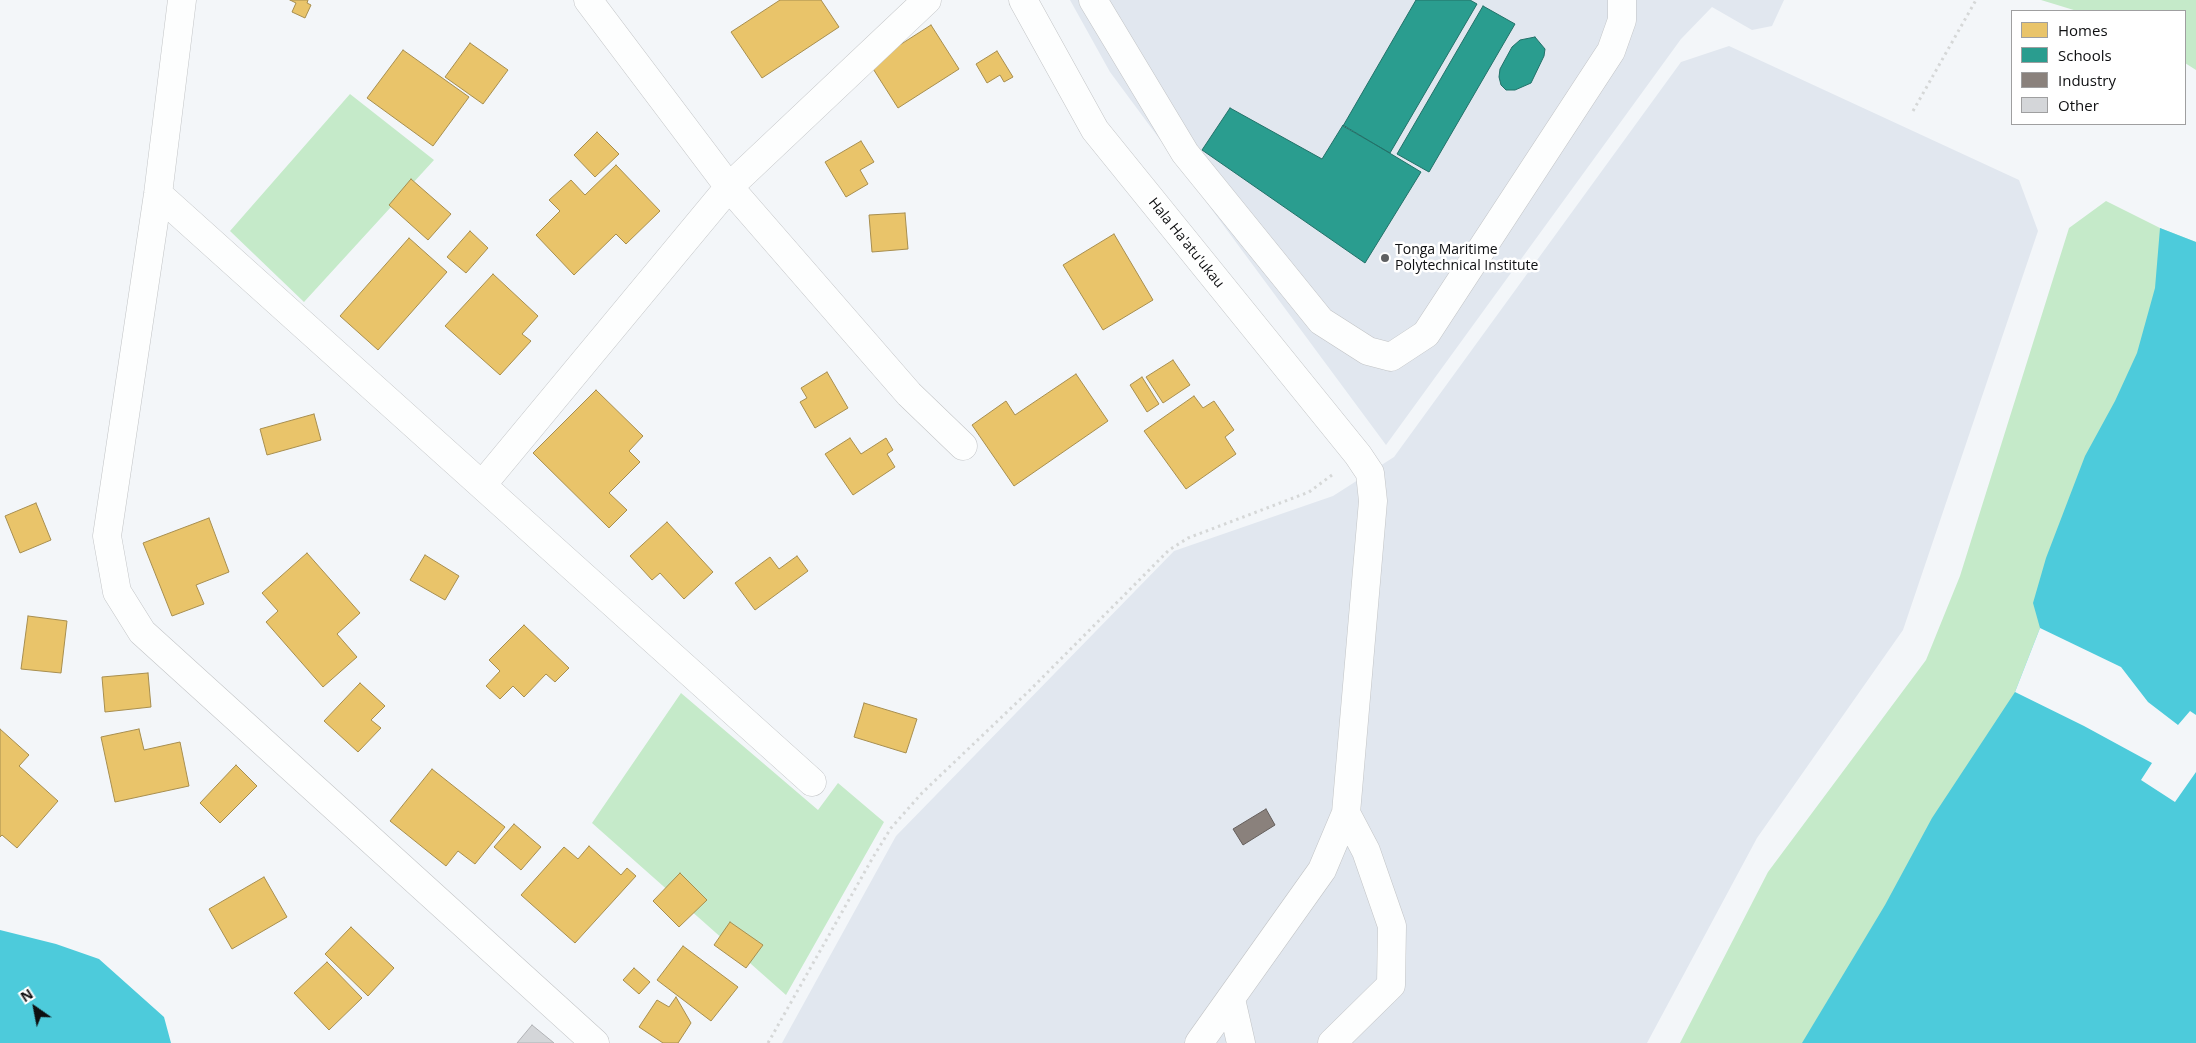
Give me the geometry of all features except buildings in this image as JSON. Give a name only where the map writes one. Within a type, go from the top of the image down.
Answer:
[{"type":"street","points":[[182,0],[158,194],[107,536],[117,592],[142,632],[595,1043]]},
{"type":"street","points":[[588,0],[728,187],[909,394],[964,446]]},
{"type":"street","points":[[482,485],[728,187],[927,0]]},
{"type":"street","name":"Hala Ha'atu'ukau","points":[[1023,0],[1095,130],[1353,448],[1370,473],[1374,501],[1346,813]]},
{"type":"street","points":[[1093,0],[1185,154],[1321,321],[1368,351],[1391,357],[1426,334],[1611,51],[1622,20],[1622,0]]},
{"type":"street","points":[[158,194],[812,782]]},
{"type":"street","points":[[1199,1043],[1322,870],[1346,813]]},
{"type":"street","points":[[1332,1043],[1391,985],[1392,926],[1366,851],[1346,813]]},
{"type":"street","points":[[1231,999],[1241,1043]]},
{"type":"path","points":[[1914,111],[1976,0]]},
{"type":"path","points":[[768,1043],[872,858],[891,828],[922,793],[1029,691],[1169,550],[1188,538],[1309,492],[1338,470],[1353,448]]},
{"type":"shaded area","name":"Tonga Maritime Polytechnical Institute","points":[[1070,0],[1784,0],[1772,26],[1752,30],[1712,7],[1681,39],[1386,445],[1110,72]]},
{"type":"shaded area","points":[[1729,46],[2019,180],[2038,231],[1903,630],[1757,838],[1647,1043],[782,1043],[896,836],[1174,551],[1333,496],[1394,457],[1681,62]]},
{"type":"green space","points":[[2041,0],[2196,0],[2196,70],[2186,64],[2186,10],[2074,10]]},
{"type":"green space","points":[[350,94],[434,160],[304,302],[230,231]]},
{"type":"green space","points":[[2106,201],[2160,228],[2196,242],[1896,1043],[1680,1043],[1768,872],[1926,660],[1960,576],[2069,228]]},
{"type":"green space","points":[[681,693],[818,810],[838,783],[884,822],[786,995],[592,823]]},
{"type":"water","points":[[2160,228],[2196,242],[2196,1043],[1802,1043],[1885,905],[1932,818],[2015,692],[2040,628],[2033,603],[2046,558],[2085,456],[2115,401],[2137,353],[2155,288]]},
{"type":"water","points":[[0,930],[56,944],[99,959],[164,1017],[171,1043],[0,1043]]},
{"type":"pier","points":[[2040,628],[2121,667],[2148,702],[2178,725],[2190,711],[2196,715],[2196,772],[2175,802],[2141,780],[2152,763],[2084,726],[2015,692]]},
{"type":"place","name":"Tonga Maritime Polytechnical Institute","points":[[1385,258]]}]
